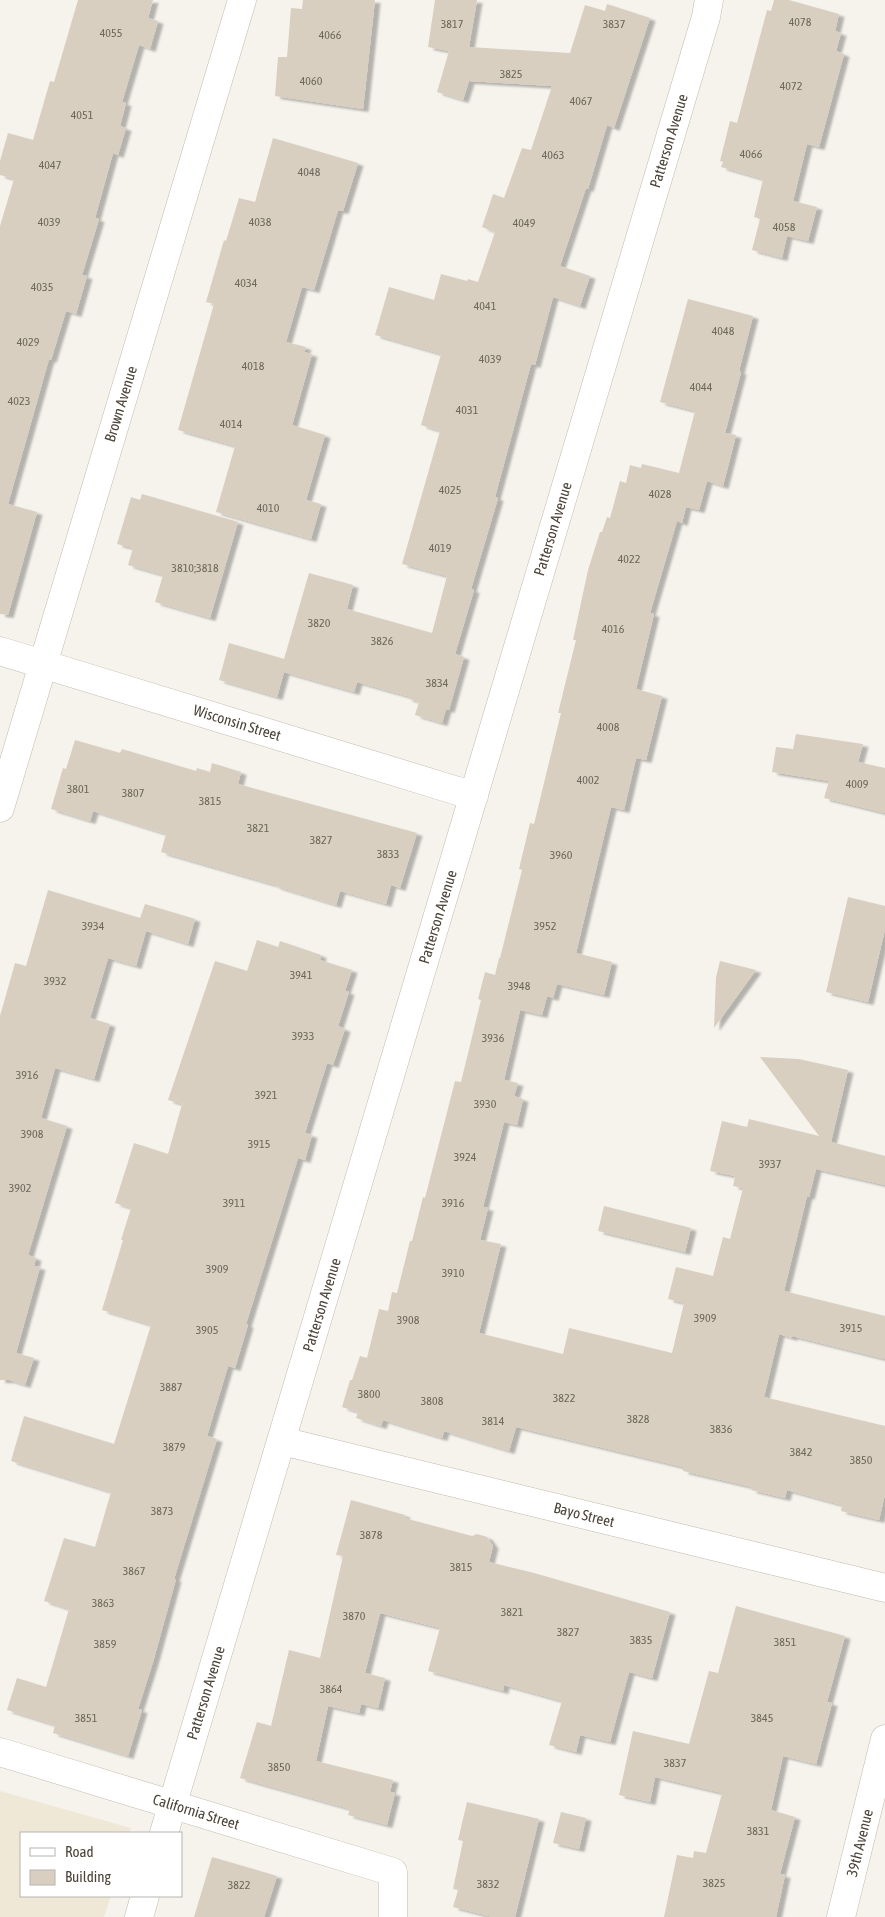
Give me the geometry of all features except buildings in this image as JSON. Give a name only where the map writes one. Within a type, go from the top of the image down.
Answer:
[{"type":"street","name":"Brown Avenue","points":[[0,808],[242,0]]},
{"type":"street","name":"Patterson Avenue","points":[[164,1832],[703,26],[709,0]]},
{"type":"street","name":"Wisconsin Street","points":[[0,651],[474,796]]},
{"type":"street","name":"Bayo Street","points":[[282,1440],[885,1588]]},
{"type":"street","name":"39th Avenue","points":[[841,1917],[885,1739]]},
{"type":"street","name":"California Street","points":[[0,1752],[393,1872],[393,1917]]},
{"type":"street","points":[[139,1917],[145,1897]]},
{"type":"shaded area","points":[[0,1791],[131,1828],[129,1832],[20,1832],[20,1897],[111,1897],[104,1917],[0,1917]]}]
